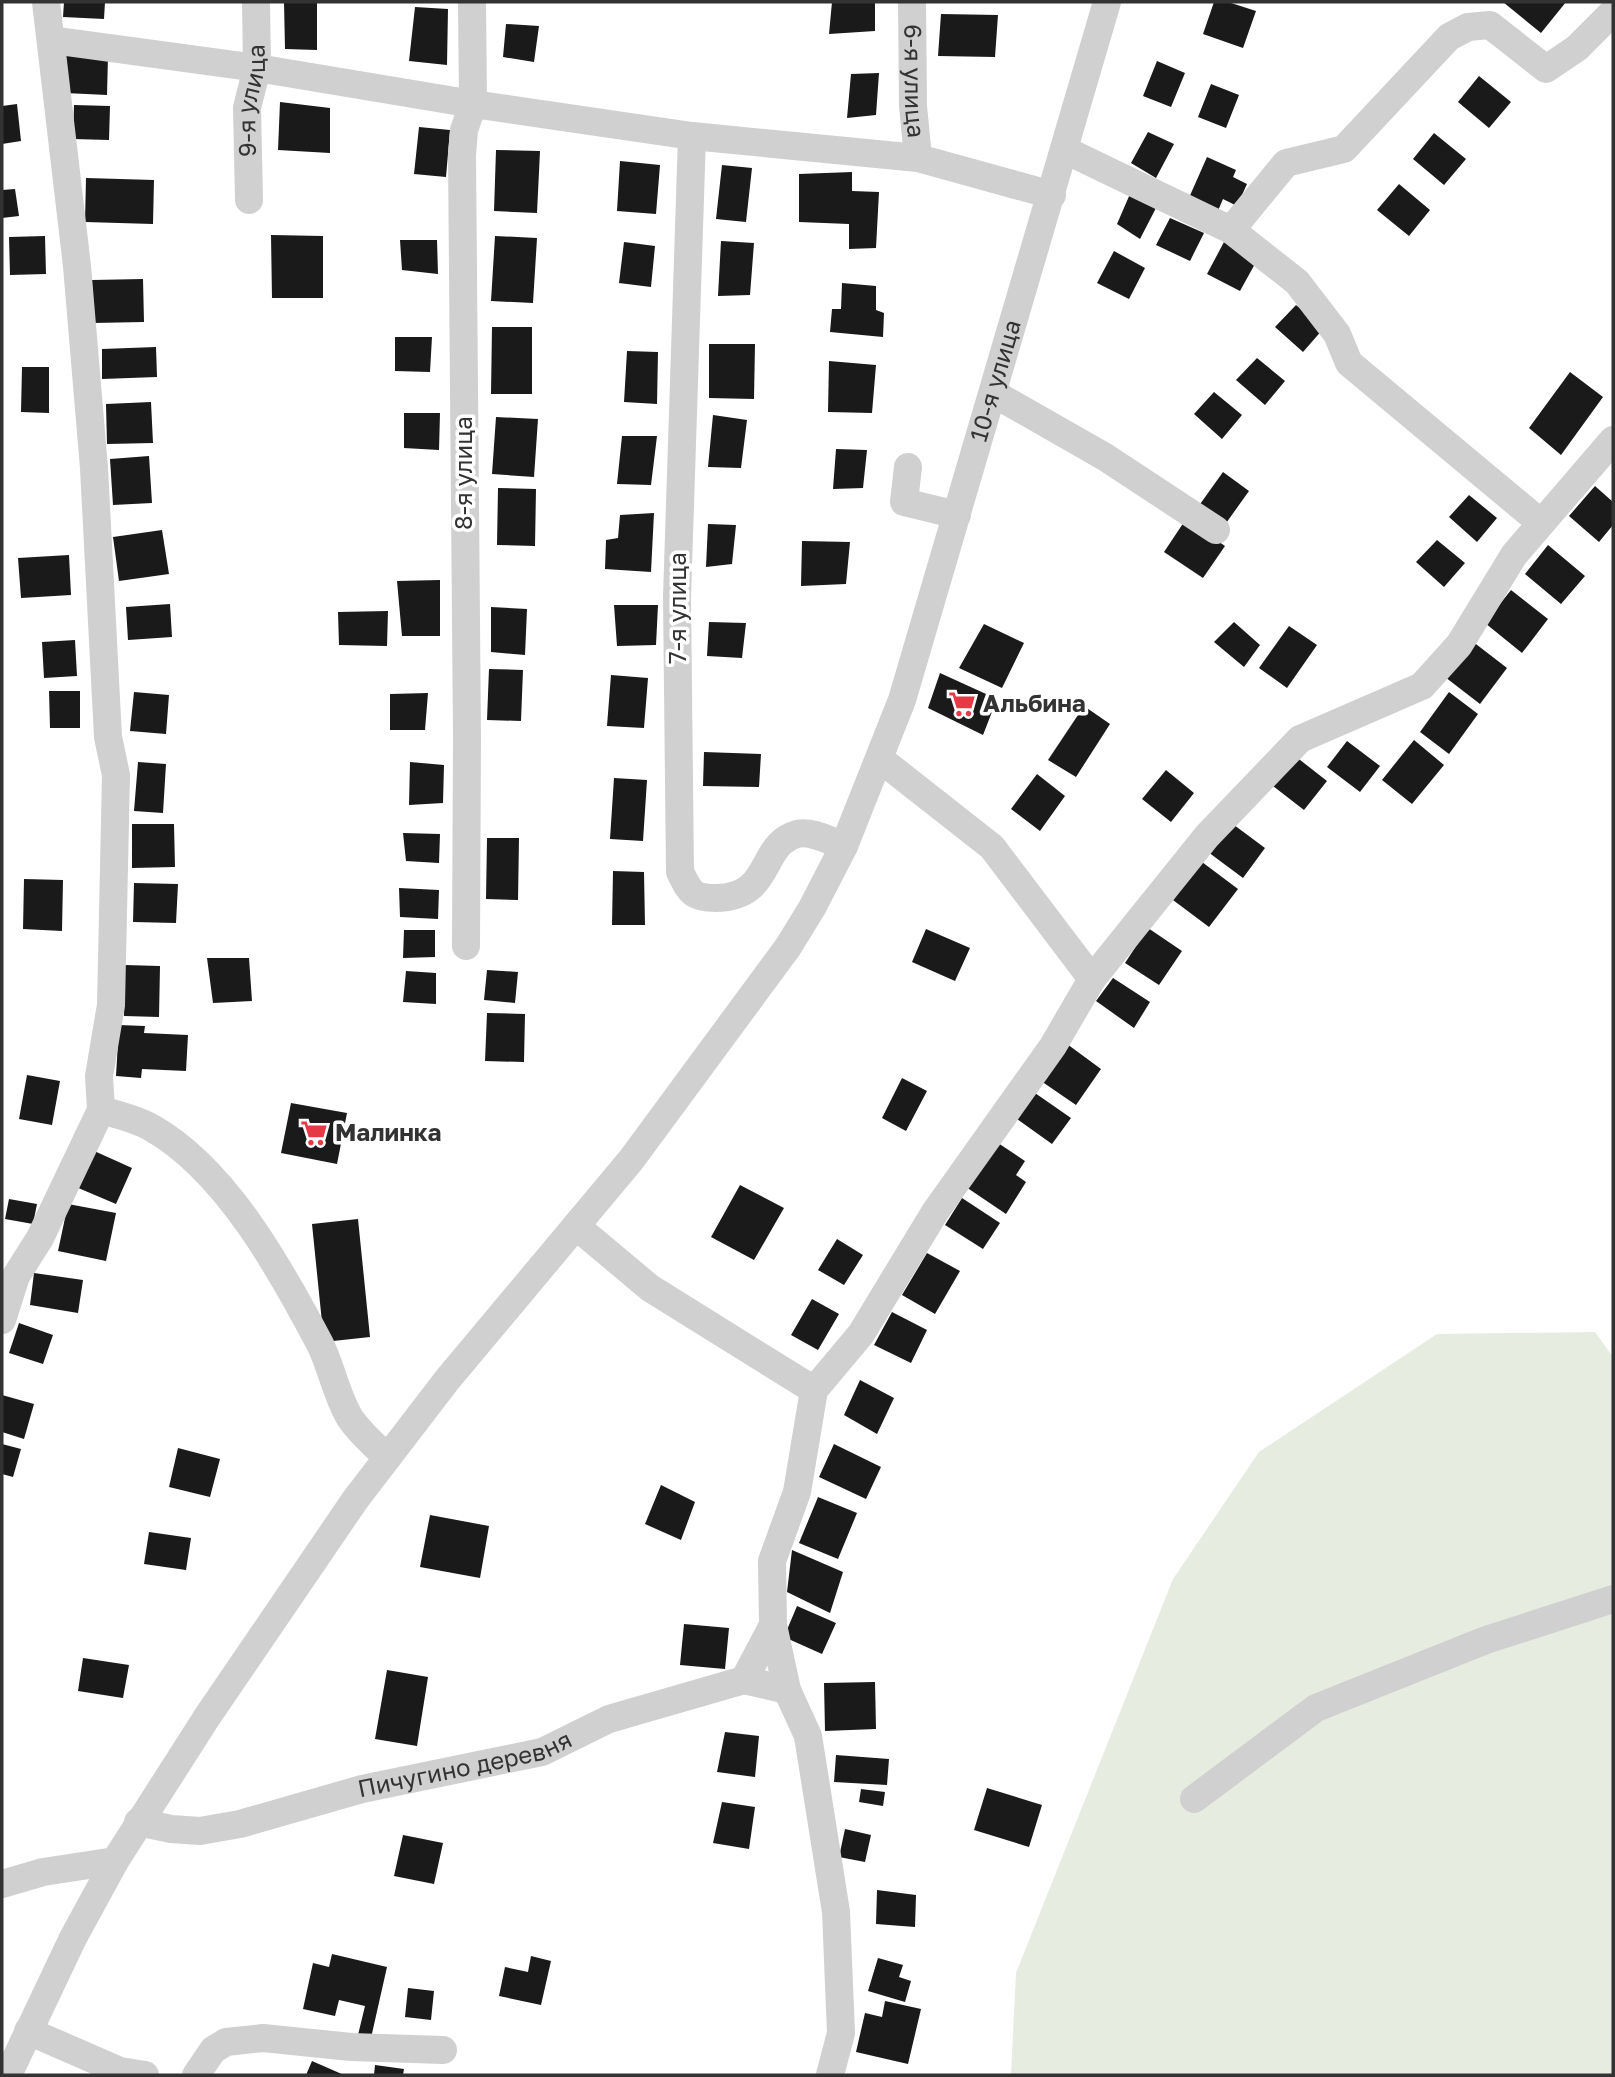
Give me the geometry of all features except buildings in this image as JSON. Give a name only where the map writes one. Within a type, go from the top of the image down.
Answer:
[{"type":"street","points":[[2,1320],[16,1276],[40,1238],[101,1110],[99,1076],[111,1005],[116,775],[108,737],[93,468],[78,280],[46,2]]},
{"type":"street","name":"9-я улица","points":[[249,200],[247,108],[257,68],[256,2]]},
{"type":"street","name":"8-я улица","points":[[466,946],[462,155],[464,130],[473,104],[472,2]]},
{"type":"street","name":"6-я улица","points":[[912,2],[913,106],[918,158]]},
{"type":"street","name":"10-я улица","points":[[8,2075],[73,1938],[138,1822],[355,1500],[387,1457],[631,1160],[788,947],[812,908],[844,846],[905,690],[1107,2]]},
{"type":"street","points":[[1231,230],[1286,163],[1344,149],[1448,37],[1468,27],[1490,25],[1546,69],[1577,48],[1613,12]]},
{"type":"street","points":[[51,40],[257,68],[473,104],[692,136],[918,158],[1052,195]]},
{"type":"street","name":"7-я улица","points":[[692,136],[677,597],[680,872],[690,892],[704,898],[730,898],[753,887],[775,851],[795,834],[806,832],[844,846]]},
{"type":"street","points":[[1065,150],[1231,230],[1297,282],[1337,334],[1349,363],[1541,523]]},
{"type":"street","points":[[993,393],[1105,457],[1216,530]]},
{"type":"street","points":[[830,2075],[841,2033],[836,1912],[808,1736],[787,1690],[773,1625],[772,1561],[797,1492],[814,1390],[861,1334],[935,1212],[1053,1046],[1091,979],[1207,836],[1300,739],[1422,686],[1459,645],[1514,555],[1613,440]]},
{"type":"street","points":[[908,467],[904,502],[957,515]]},
{"type":"street","points":[[880,759],[992,847],[1091,979]]},
{"type":"street","points":[[101,1110],[150,1126],[174,1142],[228,1196],[256,1235],[321,1347],[350,1418],[363,1435],[387,1457]]},
{"type":"street","points":[[576,1226],[650,1288],[814,1390]]},
{"type":"street","points":[[1194,1799],[1315,1708],[1486,1640],[1613,1599]]},
{"type":"street","points":[[744,1680],[773,1625]]},
{"type":"street","name":"Пичугино деревня","points":[[138,1822],[171,1829],[200,1831],[240,1824],[362,1789],[542,1752],[609,1719],[744,1680],[787,1690]]},
{"type":"street","points":[[3,1883],[43,1872],[115,1861]]},
{"type":"street","points":[[28,2031],[120,2071],[145,2075]]},
{"type":"street","points":[[195,2075],[213,2050],[226,2042],[250,2039],[351,2047],[443,2050]]},
{"type":"shaded area","points":[[1595,1332],[1613,1357],[1613,2075],[1011,2075],[1016,1973],[1173,1579],[1259,1452],[1437,1334]]},
{"type":"place","name":"Альбина","points":[[962,704]]},
{"type":"place","name":"Малинка","points":[[314,1133]]}]
